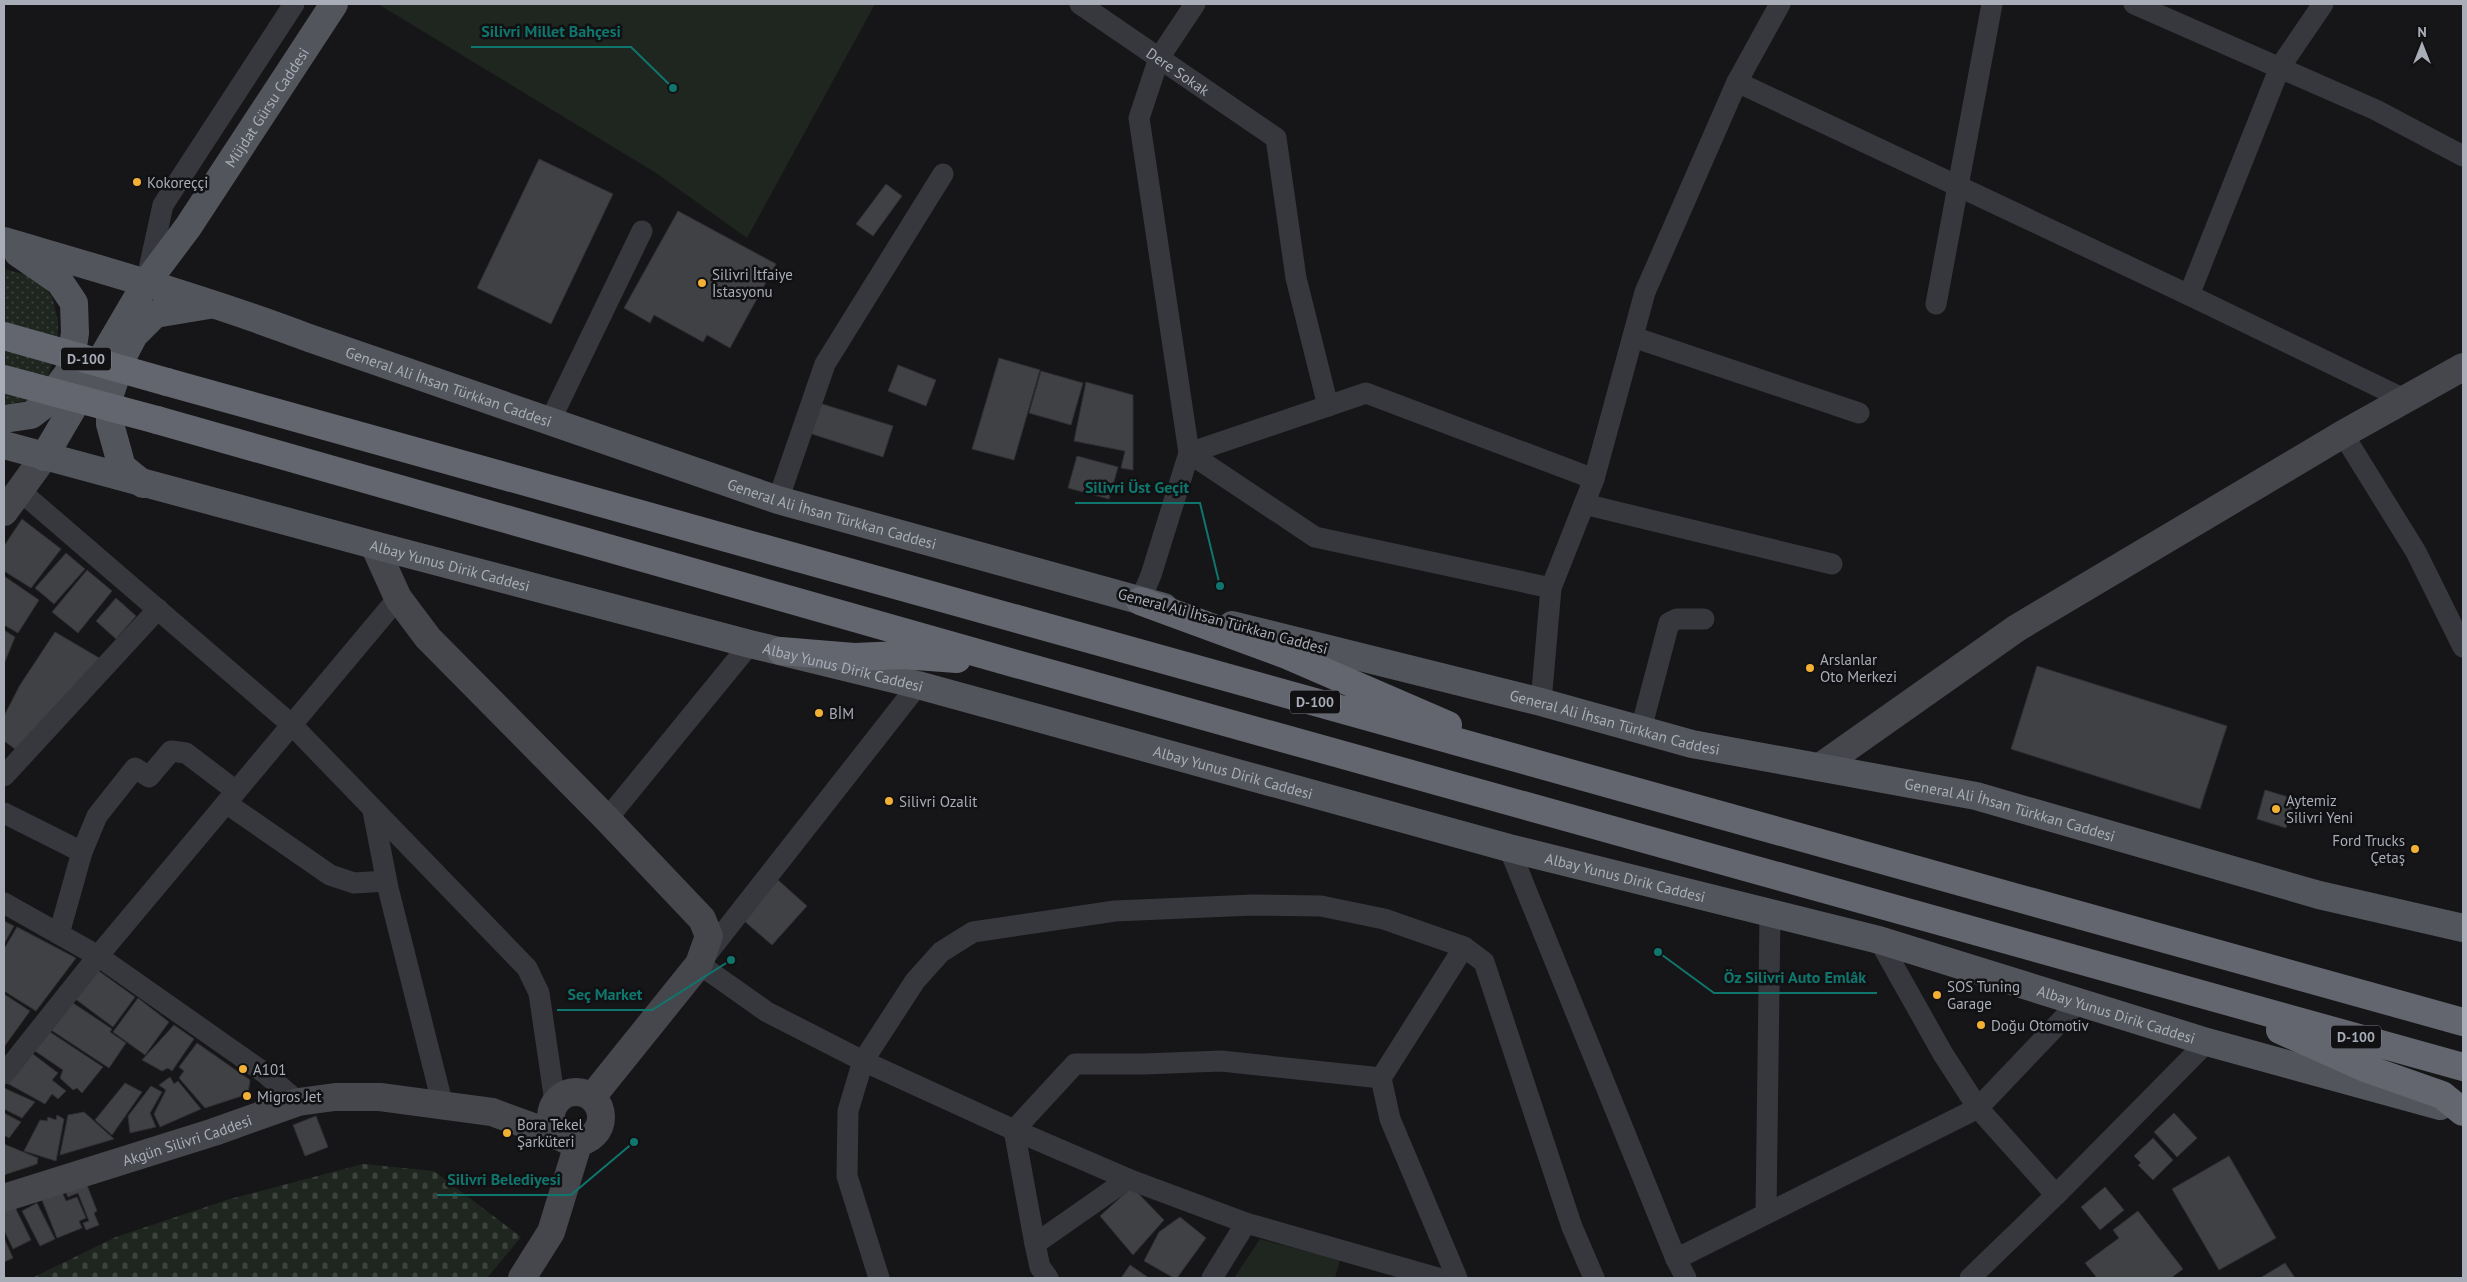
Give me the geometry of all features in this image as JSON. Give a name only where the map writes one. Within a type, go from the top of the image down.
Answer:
[{"type":"highway","name":"D-100","points":[[4,336],[2463,1022]]},
{"type":"highway","name":"D-100","points":[[4,379],[157,420],[1013,663],[2463,1067]]},
{"type":"highway","points":[[1140,601],[1284,654],[1421,712],[1522,759]]},
{"type":"highway","points":[[781,651],[854,656],[902,655],[1013,663]]},
{"type":"highway","points":[[2248,1007],[2278,1028],[2331,1054],[2442,1095],[2462,1113]]},
{"type":"main road","name":"Müjdat Gürsu Caddesi","points":[[44,457],[146,283],[188,227],[334,4]]},
{"type":"main road","name":"General Ali İhsan Türkkan Caddesi","points":[[4,242],[213,304],[778,500],[1140,601],[1541,702],[1692,744],[1976,796],[2319,894],[2463,928]]},
{"type":"main road","points":[[4,242],[60,282],[74,303],[75,333],[69,372],[44,405],[31,415],[4,419]]},
{"type":"main road","points":[[145,485],[122,467],[110,424],[110,394],[122,358],[134,335],[155,314],[213,304]]},
{"type":"main road","points":[[1820,768],[2017,628],[2343,434],[2463,367]]},
{"type":"main road","name":"Albay Yunus Dirik Caddesi","points":[[4,445],[145,485],[750,644],[918,685],[1509,848],[1879,940],[2207,1042],[2462,1113]]},
{"type":"main road","points":[[4,512],[44,457]]},
{"type":"main road","points":[[374,545],[398,598],[428,638],[607,819],[702,919],[709,936],[699,964],[592,1097]]},
{"type":"main road","points":[[492,1112],[571,1140],[594,1134],[601,1119],[597,1103],[592,1097],[576,1092],[561,1096],[555,1102],[551,1118],[557,1132],[571,1140]]},
{"type":"main road","name":"Akgün Silivri Caddesi","points":[[4,1198],[214,1132],[298,1102],[334,1097],[380,1097],[492,1112]]},
{"type":"main road","points":[[492,1112],[555,1102]]},
{"type":"main road","points":[[522,1278],[551,1232],[571,1140]]},
{"type":"street","points":[[146,283],[163,205],[294,4]]},
{"type":"street","name":"Dere Sokak","points":[[1080,4],[1276,138],[1296,278],[1328,406]]},
{"type":"street","points":[[1140,601],[1151,575],[1189,453],[1139,118],[1159,58],[1195,4]]},
{"type":"street","points":[[1541,702],[1551,588],[1594,479],[1644,292],[1737,82],[1780,4]]},
{"type":"street","points":[[1936,304],[1992,4]]},
{"type":"street","points":[[2189,295],[2280,67],[2323,4]]},
{"type":"street","points":[[2141,5],[2200,35],[2280,67],[2376,110],[2463,156]]},
{"type":"street","points":[[1737,82],[2189,295],[2406,400]]},
{"type":"street","points":[[778,500],[825,364],[943,174]]},
{"type":"street","points":[[550,420],[642,231]]},
{"type":"street","points":[[1633,337],[1859,413]]},
{"type":"street","points":[[1189,453],[1366,393],[1594,479]]},
{"type":"street","points":[[2343,434],[2416,552],[2463,647]]},
{"type":"street","points":[[1189,453],[1315,537],[1551,588]]},
{"type":"street","points":[[19,490],[292,725],[527,968],[539,992],[555,1102]]},
{"type":"street","points":[[1584,504],[1832,564]]},
{"type":"street","points":[[4,1074],[98,956],[398,598]]},
{"type":"street","points":[[4,776],[158,609]]},
{"type":"street","points":[[1640,730],[1669,622],[1677,619],[1704,619]]},
{"type":"street","points":[[607,819],[750,644]]},
{"type":"street","points":[[918,685],[699,964],[767,1012],[863,1061],[1014,1130],[1128,1179],[1246,1223],[1438,1278]]},
{"type":"street","points":[[59,934],[82,852],[96,816],[135,768],[149,777],[171,751],[186,753],[231,797],[330,875],[354,883],[386,881]]},
{"type":"street","points":[[374,811],[386,881],[443,1106]]},
{"type":"street","points":[[4,813],[82,852]]},
{"type":"street","points":[[1509,848],[1676,1258],[1686,1278]]},
{"type":"street","points":[[4,903],[98,956],[266,1074],[298,1102]]},
{"type":"street","points":[[879,1278],[847,1176],[848,1111],[863,1061],[916,981],[942,952],[973,932],[1115,911],[1253,905],[1321,906],[1384,919],[1464,947],[1484,962],[1572,1227],[1594,1278]]},
{"type":"street","points":[[1766,1213],[1770,913]]},
{"type":"street","points":[[1879,940],[1943,1054],[1978,1108],[2056,1195]]},
{"type":"street","points":[[1457,1278],[1390,1119],[1380,1078],[1464,947]]},
{"type":"street","points":[[1676,1258],[1978,1108],[2079,1002]]},
{"type":"street","points":[[1970,1278],[2056,1195],[2207,1042]]},
{"type":"street","points":[[1014,1130],[1075,1064],[1144,1064],[1221,1060],[1380,1078]]},
{"type":"street","points":[[1014,1130],[1040,1267],[1048,1278]]},
{"type":"street","points":[[1035,1244],[1128,1179]]},
{"type":"street","points":[[1212,1278],[1246,1223]]},
{"type":"green space","points":[[378,4],[875,4],[747,238],[656,173]]},
{"type":"green space","points":[[4,269],[35,277],[52,296],[58,321],[58,345],[47,379],[29,400],[4,405]]},
{"type":"green space","points":[[363,1164],[434,1171],[521,1237],[487,1278],[32,1278],[116,1237],[230,1199]]},
{"type":"green space","points":[[1260,1239],[1340,1260],[1335,1278],[1234,1278]]},
{"type":"building","points":[[539,159],[613,194],[551,324],[477,288]]},
{"type":"building","points":[[886,184],[902,196],[873,236],[856,224]]},
{"type":"building","name":"Silivri İtfaiye İstasyonu","points":[[678,211],[776,264],[730,348],[707,335],[703,342],[654,315],[650,323],[624,308]]},
{"type":"building","points":[[999,358],[1040,370],[1014,460],[972,449]]},
{"type":"building","points":[[898,365],[936,380],[926,406],[888,391]]},
{"type":"building","points":[[1041,371],[1083,383],[1071,425],[1029,413]]},
{"type":"building","points":[[1086,382],[1133,395],[1133,470],[1121,468],[1125,451],[1074,441]]},
{"type":"building","points":[[816,402],[893,426],[883,457],[806,432]]},
{"type":"building","points":[[1077,456],[1118,467],[1109,499],[1068,488]]},
{"type":"building","points":[[22,519],[61,549],[31,588],[4,571],[4,546]]},
{"type":"building","points":[[66,553],[85,569],[54,604],[35,588]]},
{"type":"building","points":[[87,570],[112,591],[78,633],[52,612]]},
{"type":"building","points":[[4,576],[39,600],[18,633],[4,625]]},
{"type":"building","points":[[116,598],[136,616],[116,639],[96,621]]},
{"type":"building","points":[[4,630],[15,637],[4,664]]},
{"type":"building","points":[[55,632],[101,659],[19,752],[4,741],[4,716],[20,685]]},
{"type":"building","points":[[2037,666],[2227,726],[2200,809],[2011,749]]},
{"type":"building","points":[[2265,790],[2295,799],[2286,828],[2257,819]]},
{"type":"building","points":[[778,880],[807,906],[772,945],[743,920]]},
{"type":"building","points":[[4,921],[14,926],[4,944]]},
{"type":"building","points":[[17,927],[76,958],[36,1011],[4,991],[4,949]]},
{"type":"building","points":[[96,969],[135,997],[113,1027],[74,998]]},
{"type":"building","points":[[4,994],[30,1011],[4,1047]]},
{"type":"building","points":[[138,998],[169,1022],[145,1055],[113,1032]]},
{"type":"building","points":[[70,1001],[112,1029],[110,1032],[126,1043],[109,1068],[51,1030]]},
{"type":"building","points":[[174,1025],[194,1039],[172,1071],[168,1068],[162,1071],[142,1060]]},
{"type":"building","points":[[47,1030],[103,1067],[82,1093],[77,1088],[73,1090],[60,1078],[63,1070],[32,1049]]},
{"type":"building","points":[[197,1043],[250,1080],[248,1094],[205,1108],[179,1078],[184,1071],[179,1067]]},
{"type":"building","points":[[29,1051],[58,1073],[52,1080],[66,1091],[58,1099],[52,1094],[45,1104],[5,1082]]},
{"type":"building","points":[[170,1077],[174,1084],[178,1081],[201,1109],[160,1127],[154,1114],[166,1090],[159,1085]]},
{"type":"building","points":[[125,1083],[142,1092],[112,1135],[95,1120]]},
{"type":"building","points":[[151,1086],[162,1092],[150,1113],[156,1127],[130,1133],[128,1116]]},
{"type":"building","points":[[4,1088],[35,1102],[22,1118],[4,1109]]},
{"type":"building","points":[[84,1112],[114,1139],[60,1155],[68,1115]]},
{"type":"building","points":[[4,1113],[21,1122],[9,1138],[4,1135]]},
{"type":"building","points":[[2174,1113],[2197,1138],[2177,1157],[2154,1132]]},
{"type":"building","points":[[57,1115],[64,1119],[56,1161],[24,1151],[40,1120],[47,1121],[48,1117],[56,1120]]},
{"type":"building","points":[[316,1116],[328,1147],[305,1156],[293,1125]]},
{"type":"building","points":[[2153,1138],[2173,1160],[2153,1180],[2138,1165],[2141,1163],[2134,1156]]},
{"type":"building","points":[[4,1144],[38,1158],[37,1164],[4,1175]]},
{"type":"building","points":[[2229,1156],[2276,1238],[2219,1270],[2172,1189]]},
{"type":"building","points":[[85,1180],[97,1211],[94,1213],[99,1225],[86,1230],[83,1223],[89,1221],[78,1193],[68,1197],[64,1189]]},
{"type":"building","points":[[1132,1187],[1164,1220],[1133,1255],[1100,1216]]},
{"type":"building","points":[[2105,1187],[2124,1210],[2100,1230],[2081,1207]]},
{"type":"building","points":[[62,1192],[66,1201],[77,1197],[86,1218],[79,1221],[82,1228],[57,1238],[42,1200]]},
{"type":"building","points":[[13,1203],[31,1240],[13,1249],[4,1230],[4,1208]]},
{"type":"building","points":[[37,1203],[55,1239],[40,1246],[22,1211]]},
{"type":"building","points":[[2138,1211],[2183,1269],[2171,1278],[2097,1278],[2085,1263],[2119,1238],[2113,1230]]},
{"type":"building","points":[[1180,1217],[1206,1238],[1177,1278],[1174,1278],[1144,1261],[1159,1232]]},
{"type":"building","points":[[4,1238],[13,1258],[4,1262]]},
{"type":"building","points":[[2285,1263],[2295,1278],[2260,1278]]},
{"type":"building","points":[[1130,1265],[1149,1278],[1121,1278]]},
{"type":"place","name":"Silivri Millet Bahçesi","points":[[673,88]]},
{"type":"place","name":"Kokoreççi","points":[[137,182]]},
{"type":"place","name":"Silivri İtfaiye İstasyonu","points":[[702,283]]},
{"type":"place","name":"Silivri Üst Geçit","points":[[1220,586]]},
{"type":"place","name":"Arslanlar Oto Merkezi","points":[[1810,668]]},
{"type":"place","name":"BİM","points":[[819,713]]},
{"type":"place","name":"Silivri Ozalit","points":[[889,801]]},
{"type":"place","name":"Aytemiz Silivri Yeni","points":[[2276,809]]},
{"type":"place","name":"Ford Trucks Çetaş","points":[[2415,849]]},
{"type":"place","name":"Öz Silivri Auto Emlâk","points":[[1658,952]]},
{"type":"place","name":"Seç Market","points":[[731,960]]},
{"type":"place","name":"SOS Tuning Garage","points":[[1937,995]]},
{"type":"place","name":"Doğu Otomotiv","points":[[1981,1025]]},
{"type":"place","name":"A101","points":[[243,1069]]},
{"type":"place","name":"Migros Jet","points":[[247,1096]]},
{"type":"place","name":"Bora Tekel Şarküteri","points":[[507,1133]]},
{"type":"place","name":"Silivri Belediyesi","points":[[634,1142]]}]
